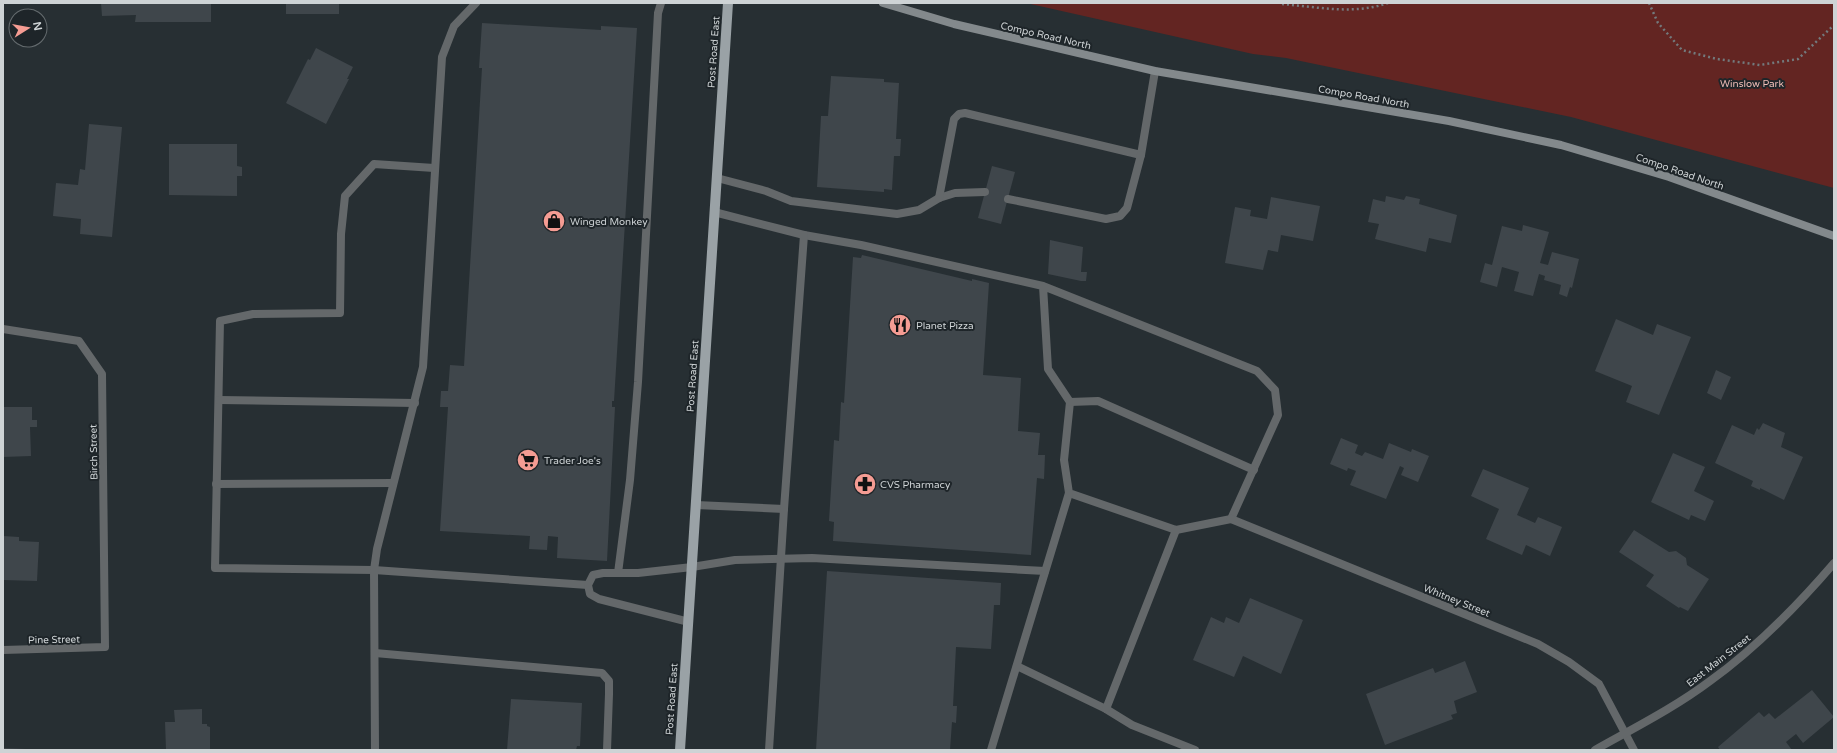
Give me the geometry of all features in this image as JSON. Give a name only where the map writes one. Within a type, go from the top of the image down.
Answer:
[{"type":"main road","name":"Post Road East","points":[[680,750],[728,3]]},
{"type":"main road","name":"Compo Road North","points":[[883,3],[954,24],[1155,71],[1449,121],[1561,144],[1669,177],[1834,236]]},
{"type":"street","points":[[375,750],[374,570],[377,549],[423,367],[442,57],[454,26],[476,3]]},
{"type":"street","points":[[618,572],[630,480],[638,382],[658,21],[661,3]]},
{"type":"street","points":[[1008,199],[1106,219],[1120,216],[1126,208],[1142,155],[1155,71]]},
{"type":"street","points":[[939,198],[954,119],[959,114],[965,113],[1142,155]]},
{"type":"street","points":[[434,168],[374,164],[345,196],[341,234],[340,313],[253,314],[220,321],[215,568],[374,570],[588,585]]},
{"type":"street","points":[[716,178],[766,192],[791,201],[897,214],[919,210],[939,198],[955,192],[985,192]]},
{"type":"street","points":[[714,212],[804,235],[861,245],[1043,286],[1257,371],[1275,390],[1278,415],[1231,520],[1176,530],[1069,493]]},
{"type":"street","points":[[769,750],[784,509],[804,235]]},
{"type":"street","points":[[991,750],[1069,493],[1064,460],[1070,402],[1048,369],[1043,286]]},
{"type":"street","name":"Birch Street","points":[[3,329],[79,341],[102,374],[105,647]]},
{"type":"street","points":[[219,400],[415,403]]},
{"type":"street","points":[[1070,402],[1098,401],[1254,470]]},
{"type":"street","points":[[216,484],[393,483]]},
{"type":"street","points":[[696,505],[784,509]]},
{"type":"street","name":"Whitney Street","points":[[1231,520],[1538,644],[1569,662],[1599,684],[1634,750]]},
{"type":"street","points":[[1106,709],[1176,530]]},
{"type":"street","points":[[689,622],[599,599],[590,594],[588,585],[593,575],[618,572],[638,573],[692,567],[735,560],[812,558],[1046,571]]},
{"type":"street","name":"East Main Street","points":[[1595,750],[1674,706],[1731,664],[1781,619],[1834,563]]},
{"type":"street","name":"Pine Street","points":[[3,650],[105,647]]},
{"type":"street","points":[[375,652],[602,673],[608,681],[610,694],[607,750]]},
{"type":"street","points":[[1017,666],[1106,709],[1132,725],[1195,750]]},
{"type":"path","points":[[1282,4],[1355,11],[1373,9],[1388,3]]},
{"type":"path","points":[[1649,3],[1658,23],[1682,50],[1717,59],[1760,66],[1798,59],[1834,25]]},
{"type":"green space","name":"Winslow Park","points":[[1026,3],[1834,3],[1834,188],[1571,117],[1286,58],[1253,54]]},
{"type":"building","points":[[101,3],[211,3],[211,22],[135,22],[136,15],[102,16]]},
{"type":"building","points":[[286,3],[339,3],[339,14],[286,14]]},
{"type":"building","points":[[482,23],[601,30],[601,26],[637,28],[614,401],[612,401],[612,407],[615,407],[607,561],[557,558],[558,537],[548,536],[547,550],[529,549],[530,536],[440,531],[448,407],[440,407],[441,391],[448,391],[450,365],[464,366],[482,68],[479,68]]},
{"type":"building","points":[[316,48],[353,67],[347,79],[349,79],[326,124],[286,103],[308,59],[310,60]]},
{"type":"building","points":[[831,76],[884,79],[884,82],[899,83],[896,139],[901,139],[900,156],[894,156],[892,190],[884,189],[884,192],[817,187],[821,116],[828,116]]},
{"type":"building","points":[[89,124],[122,127],[112,237],[80,234],[81,219],[53,216],[56,183],[78,185],[80,169],[85,170]]},
{"type":"building","points":[[169,144],[237,144],[237,166],[242,167],[242,176],[237,176],[237,196],[169,195]]},
{"type":"building","points":[[992,166],[1015,172],[1001,224],[978,218]]},
{"type":"building","points":[[1386,196],[1404,200],[1406,196],[1420,199],[1419,204],[1457,215],[1451,243],[1429,238],[1426,252],[1375,239],[1379,224],[1368,222],[1373,199],[1385,202]]},
{"type":"building","points":[[1271,197],[1320,206],[1313,241],[1281,235],[1278,252],[1268,250],[1263,270],[1225,263],[1235,207],[1251,210],[1250,216],[1267,219]]},
{"type":"building","points":[[1523,225],[1549,232],[1540,263],[1548,265],[1552,252],[1579,259],[1572,288],[1570,287],[1567,297],[1559,294],[1561,285],[1544,280],[1545,276],[1539,274],[1533,296],[1514,291],[1519,272],[1502,267],[1497,287],[1480,282],[1485,263],[1492,265],[1502,226],[1522,231]]},
{"type":"building","points":[[1050,240],[1083,247],[1081,272],[1087,272],[1086,281],[1048,274]]},
{"type":"building","points":[[862,255],[972,281],[972,279],[989,283],[983,375],[1021,378],[1018,431],[1040,433],[1038,455],[1045,455],[1044,479],[1037,478],[1031,555],[833,541],[834,522],[829,521],[834,440],[839,441],[841,402],[844,403],[853,257],[861,258]]},
{"type":"building","points":[[1616,319],[1653,335],[1657,324],[1691,337],[1659,415],[1626,402],[1632,386],[1595,371]]},
{"type":"building","points":[[1716,370],[1731,377],[1721,400],[1707,393]]},
{"type":"building","points":[[3,407],[32,407],[32,420],[37,420],[37,427],[30,427],[31,456],[3,457]]},
{"type":"building","points":[[1763,423],[1785,433],[1781,447],[1803,457],[1784,500],[1760,488],[1760,490],[1751,486],[1753,481],[1715,463],[1732,425],[1754,435],[1757,428],[1759,430]]},
{"type":"building","points":[[1341,438],[1358,445],[1355,453],[1362,456],[1365,452],[1383,459],[1389,443],[1411,452],[1412,449],[1429,456],[1418,482],[1401,475],[1404,468],[1400,466],[1386,499],[1350,485],[1356,471],[1348,468],[1347,471],[1330,464]]},
{"type":"building","points":[[1673,453],[1705,467],[1694,491],[1714,501],[1705,521],[1691,515],[1689,520],[1651,502]]},
{"type":"building","points":[[1483,469],[1529,488],[1517,515],[1535,523],[1538,517],[1562,527],[1550,556],[1526,545],[1522,555],[1486,539],[1499,509],[1471,496]]},
{"type":"building","points":[[1634,530],[1669,552],[1676,551],[1686,558],[1687,565],[1709,579],[1688,611],[1680,607],[1679,608],[1646,586],[1654,575],[1619,552]]},
{"type":"building","points":[[3,536],[19,537],[19,541],[39,542],[37,581],[3,580]]},
{"type":"building","points":[[827,571],[1001,583],[1000,605],[994,605],[991,649],[956,647],[953,706],[957,706],[956,723],[952,722],[950,750],[816,750]]},
{"type":"building","points":[[1250,598],[1303,620],[1281,674],[1243,656],[1234,677],[1193,660],[1211,617],[1224,623],[1226,617],[1239,623]]},
{"type":"building","points":[[1465,661],[1477,692],[1454,701],[1457,713],[1451,715],[1453,719],[1385,745],[1366,694],[1433,668],[1435,673]]},
{"type":"building","points":[[1812,690],[1834,717],[1803,743],[1796,734],[1786,742],[1792,750],[1720,750],[1718,747],[1759,712],[1764,717],[1769,713],[1775,719]]},
{"type":"building","points":[[511,699],[582,703],[580,746],[577,746],[576,750],[507,750]]},
{"type":"building","points":[[202,709],[202,724],[207,724],[207,726],[210,727],[210,750],[166,750],[165,722],[175,722],[174,710]]},
{"type":"building","points":[[3,748],[26,749],[26,750],[3,750]]},
{"type":"place","name":"Winged Monkey","points":[[554,221]]},
{"type":"place","name":"Planet Pizza","points":[[900,325]]},
{"type":"place","name":"Trader Joe's","points":[[528,460]]},
{"type":"place","name":"CVS Pharmacy","points":[[865,484]]}]
